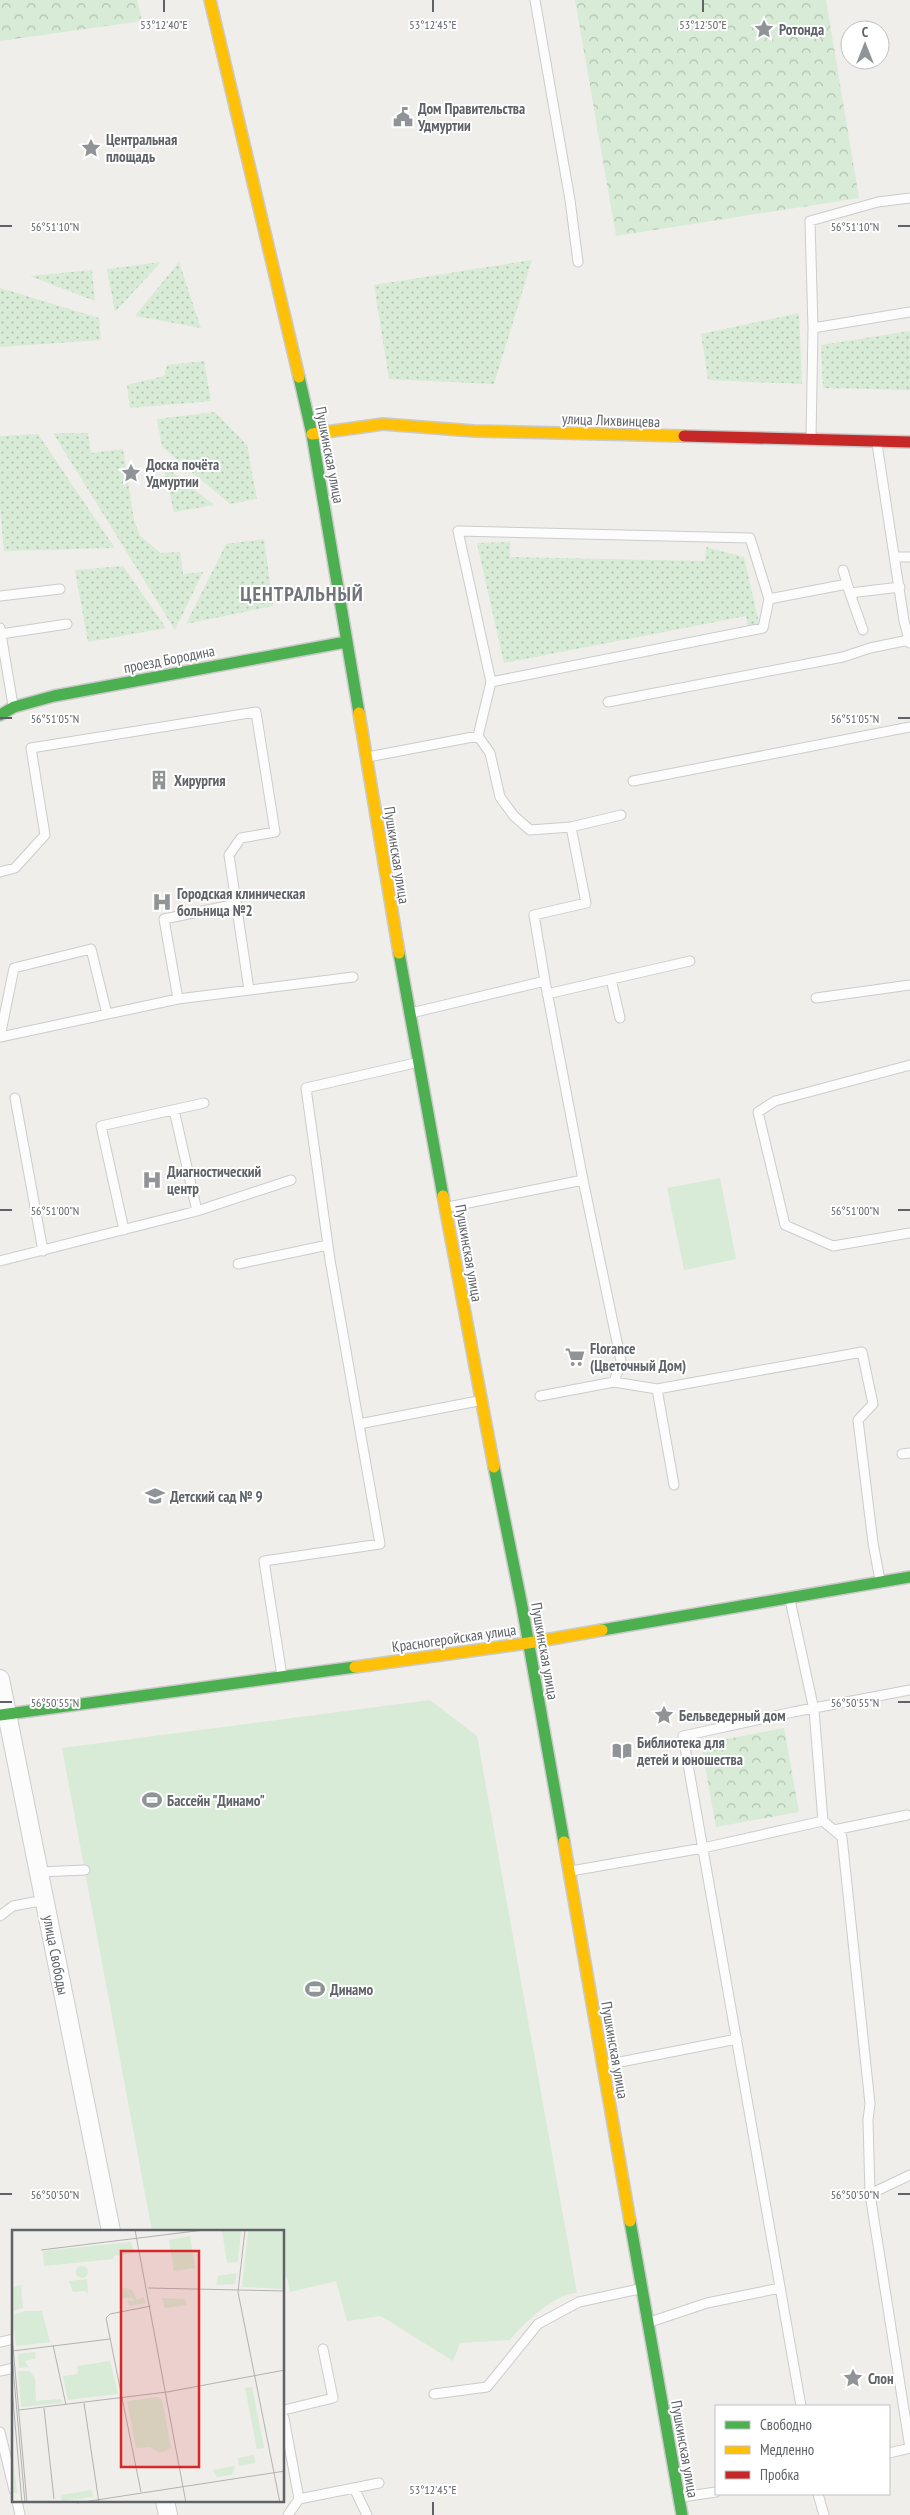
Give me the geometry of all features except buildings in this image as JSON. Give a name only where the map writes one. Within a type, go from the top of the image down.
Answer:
[{"type":"main road","name":"Пушкинская улица","points":[[210,0],[312,434],[409,1013],[528,1643],[682,2515]]},
{"type":"main road","name":"улица Лихвинцева","points":[[312,434],[383,424],[474,431],[910,442]]},
{"type":"main road","name":"проезд Бородина","points":[[0,715],[14,707],[54,696],[346,642]]},
{"type":"main road","name":"Красногеройская улица","points":[[4,1714],[528,1643],[910,1577]]},
{"type":"street","name":"улица Свободы","points":[[0,1679],[4,1714],[39,1872],[111,2230]]},
{"type":"street","points":[[165,2502],[168,2515]]},
{"type":"lane","points":[[535,0],[570,200],[578,262]]},
{"type":"lane","points":[[811,440],[813,328],[810,221],[878,202],[910,198]]},
{"type":"lane","points":[[813,328],[910,312]]},
{"type":"lane","points":[[608,702],[843,657],[870,648],[910,642],[877,441]]},
{"type":"lane","points":[[491,682],[763,628],[769,599],[750,538],[458,531],[491,682],[478,736],[490,753],[500,797],[514,816],[530,830],[571,827],[621,815]]},
{"type":"lane","points":[[896,557],[910,557]]},
{"type":"lane","points":[[843,570],[850,593]]},
{"type":"lane","points":[[769,599],[847,584],[863,630]]},
{"type":"lane","points":[[850,593],[900,587]]},
{"type":"lane","points":[[0,596],[60,589]]},
{"type":"lane","points":[[14,707],[0,631],[67,624]]},
{"type":"lane","points":[[0,872],[15,868],[45,834],[31,748],[256,712],[276,832],[241,838],[229,855],[249,990]]},
{"type":"lane","points":[[633,781],[910,727]]},
{"type":"lane","points":[[366,758],[478,736]]},
{"type":"lane","points":[[571,827],[586,902],[534,915],[547,994],[621,1361],[614,1382]]},
{"type":"lane","points":[[178,999],[164,919],[237,904]]},
{"type":"lane","points":[[107,1014],[90,949],[14,968],[0,1037],[178,999],[353,976]]},
{"type":"lane","points":[[547,994],[690,961]]},
{"type":"lane","points":[[611,979],[620,1018]]},
{"type":"lane","points":[[409,1013],[545,982]]},
{"type":"lane","points":[[816,998],[910,985]]},
{"type":"lane","points":[[282,1676],[264,1561],[380,1544],[328,1245],[306,1088],[418,1062]]},
{"type":"lane","points":[[910,1065],[775,1100],[758,1112],[785,1225],[833,1246],[910,1234]]},
{"type":"lane","points":[[15,1098],[43,1251]]},
{"type":"lane","points":[[124,1230],[101,1126],[204,1103]]},
{"type":"lane","points":[[174,1110],[197,1211]]},
{"type":"lane","points":[[0,1262],[197,1211],[291,1180]]},
{"type":"lane","points":[[446,1208],[584,1180]]},
{"type":"lane","points":[[238,1264],[328,1245]]},
{"type":"lane","points":[[540,1396],[614,1382],[657,1389],[862,1352],[873,1404],[858,1420],[873,1542],[880,1582]]},
{"type":"lane","points":[[657,1389],[674,1485]]},
{"type":"lane","points":[[359,1424],[481,1400]]},
{"type":"lane","points":[[789,1598],[814,1710],[823,1821],[842,1836],[870,2104],[868,2120],[870,2194],[910,2448],[890,2453]]},
{"type":"lane","points":[[801,2405],[683,1736],[793,1712],[814,1710],[910,1690]]},
{"type":"lane","points":[[834,1830],[907,1815]]},
{"type":"lane","points":[[568,1872],[703,1848],[823,1821]]},
{"type":"lane","points":[[39,1872],[86,1870]]},
{"type":"lane","points":[[0,1917],[13,1906],[44,1900]]},
{"type":"lane","points":[[603,2065],[737,2040]]},
{"type":"lane","points":[[870,2194],[910,2175]]},
{"type":"lane","points":[[434,2394],[487,2387],[538,2324],[579,2302],[642,2288]]},
{"type":"lane","points":[[648,2322],[702,2305],[780,2288]]},
{"type":"lane","points":[[285,2410],[333,2398],[323,2349]]},
{"type":"lane","points":[[285,2429],[287,2452],[299,2498]]},
{"type":"lane","points":[[0,2432],[12,2482]]},
{"type":"lane","points":[[288,2515],[299,2498],[379,2483]]},
{"type":"lane","points":[[354,2488],[367,2515]]},
{"type":"lane","points":[[679,2498],[715,2492]]},
{"type":"lane","points":[[818,2495],[824,2515]]},
{"type":"lane","points":[[16,2502],[20,2515]]},
{"type":"green space","points":[[0,0],[137,0],[142,21],[0,41]]},
{"type":"green space","points":[[575,0],[826,0],[859,198],[616,236]]},
{"type":"green space","points":[[532,260],[494,384],[389,379],[374,285]]},
{"type":"green space","points":[[161,262],[115,312],[107,269]]},
{"type":"green space","points":[[179,262],[201,328],[135,316]]},
{"type":"green space","points":[[92,270],[95,301],[30,276]]},
{"type":"green space","points":[[0,288],[99,318],[101,340],[0,347]]},
{"type":"green space","points":[[799,313],[802,384],[708,380],[701,334]]},
{"type":"green space","points":[[910,331],[910,390],[823,388],[821,345]]},
{"type":"green space","points":[[204,361],[211,401],[130,408],[127,385],[164,376],[167,365]]},
{"type":"green space","points":[[215,412],[247,445],[257,499],[230,504],[162,447],[157,419]]},
{"type":"green space","points":[[53,433],[88,433],[91,453],[123,449],[134,520],[140,536],[161,553],[180,552],[183,574],[203,572],[175,630]]},
{"type":"green space","points":[[38,434],[115,548],[4,551],[0,508],[0,436]]},
{"type":"green space","points":[[163,465],[214,505],[174,512]]},
{"type":"green space","points":[[264,539],[273,606],[186,624],[226,544]]},
{"type":"green space","points":[[510,542],[510,557],[705,561],[706,547],[744,557],[759,623],[748,628],[746,616],[504,663],[477,543]]},
{"type":"green space","points":[[123,566],[166,628],[88,642],[75,570]]},
{"type":"green space","points":[[720,1178],[736,1259],[684,1270],[667,1188]]},
{"type":"green space","name":"Динамо","points":[[430,1700],[477,1736],[577,2293],[559,2298],[540,2310],[510,2340],[460,2343],[453,2361],[381,2316],[347,2321],[336,2281],[290,2292],[287,2277],[285,2278],[285,2230],[152,2230],[62,1748]]},
{"type":"green space","points":[[784,1728],[799,1812],[716,1827],[701,1744]]},
{"type":"traffic: fast","points":[[299,377],[312,434],[359,713]]},
{"type":"traffic: fast","points":[[0,715],[14,707],[54,696],[346,642]]},
{"type":"traffic: fast","points":[[399,953],[443,1196]]},
{"type":"traffic: fast","points":[[494,1467],[522,1606],[564,1842]]},
{"type":"traffic: fast","points":[[602,1630],[910,1577]]},
{"type":"traffic: fast","points":[[0,1715],[355,1667]]},
{"type":"traffic: fast","points":[[630,2221],[682,2515]]},
{"type":"traffic: slow","points":[[210,0],[299,377]]},
{"type":"traffic: slow","points":[[312,434],[383,424],[474,431],[684,436]]},
{"type":"traffic: slow","points":[[359,713],[399,953]]},
{"type":"traffic: slow","points":[[443,1196],[494,1467]]},
{"type":"traffic: slow","points":[[355,1667],[528,1643],[602,1630]]},
{"type":"traffic: slow","points":[[564,1842],[630,2221]]},
{"type":"traffic: jam","points":[[684,436],[910,442]]},
{"type":"place","name":"Ротонда","points":[[764,29]]},
{"type":"place","name":"Дом Правительства Удмуртии","points":[[403,117]]},
{"type":"place","name":"Центральная площадь","points":[[91,148]]},
{"type":"place","name":"Доска почёта Удмуртии","points":[[131,473]]},
{"type":"place","name":"Хирургия","points":[[159,780]]},
{"type":"place","name":"Городская клиническая больница №2","points":[[162,902]]},
{"type":"place","name":"Диагностический центр","points":[[152,1180]]},
{"type":"place","name":"Florance (Цветочный Дом)","points":[[575,1357]]},
{"type":"place","name":"Детский сад № 9","points":[[155,1496]]},
{"type":"place","name":"Бельведерный дом","points":[[664,1715]]},
{"type":"place","name":"Библиотека для детей и юношества","points":[[622,1751]]},
{"type":"place","name":"Бассейн \"Динамо\"","points":[[152,1800]]},
{"type":"place","name":"Динамо","points":[[315,1989]]},
{"type":"place","name":"Слон","points":[[853,2378]]},
{"type":"district","name":"ЦЕНТРАЛЬНЫЙ","points":[[302,594]]}]
